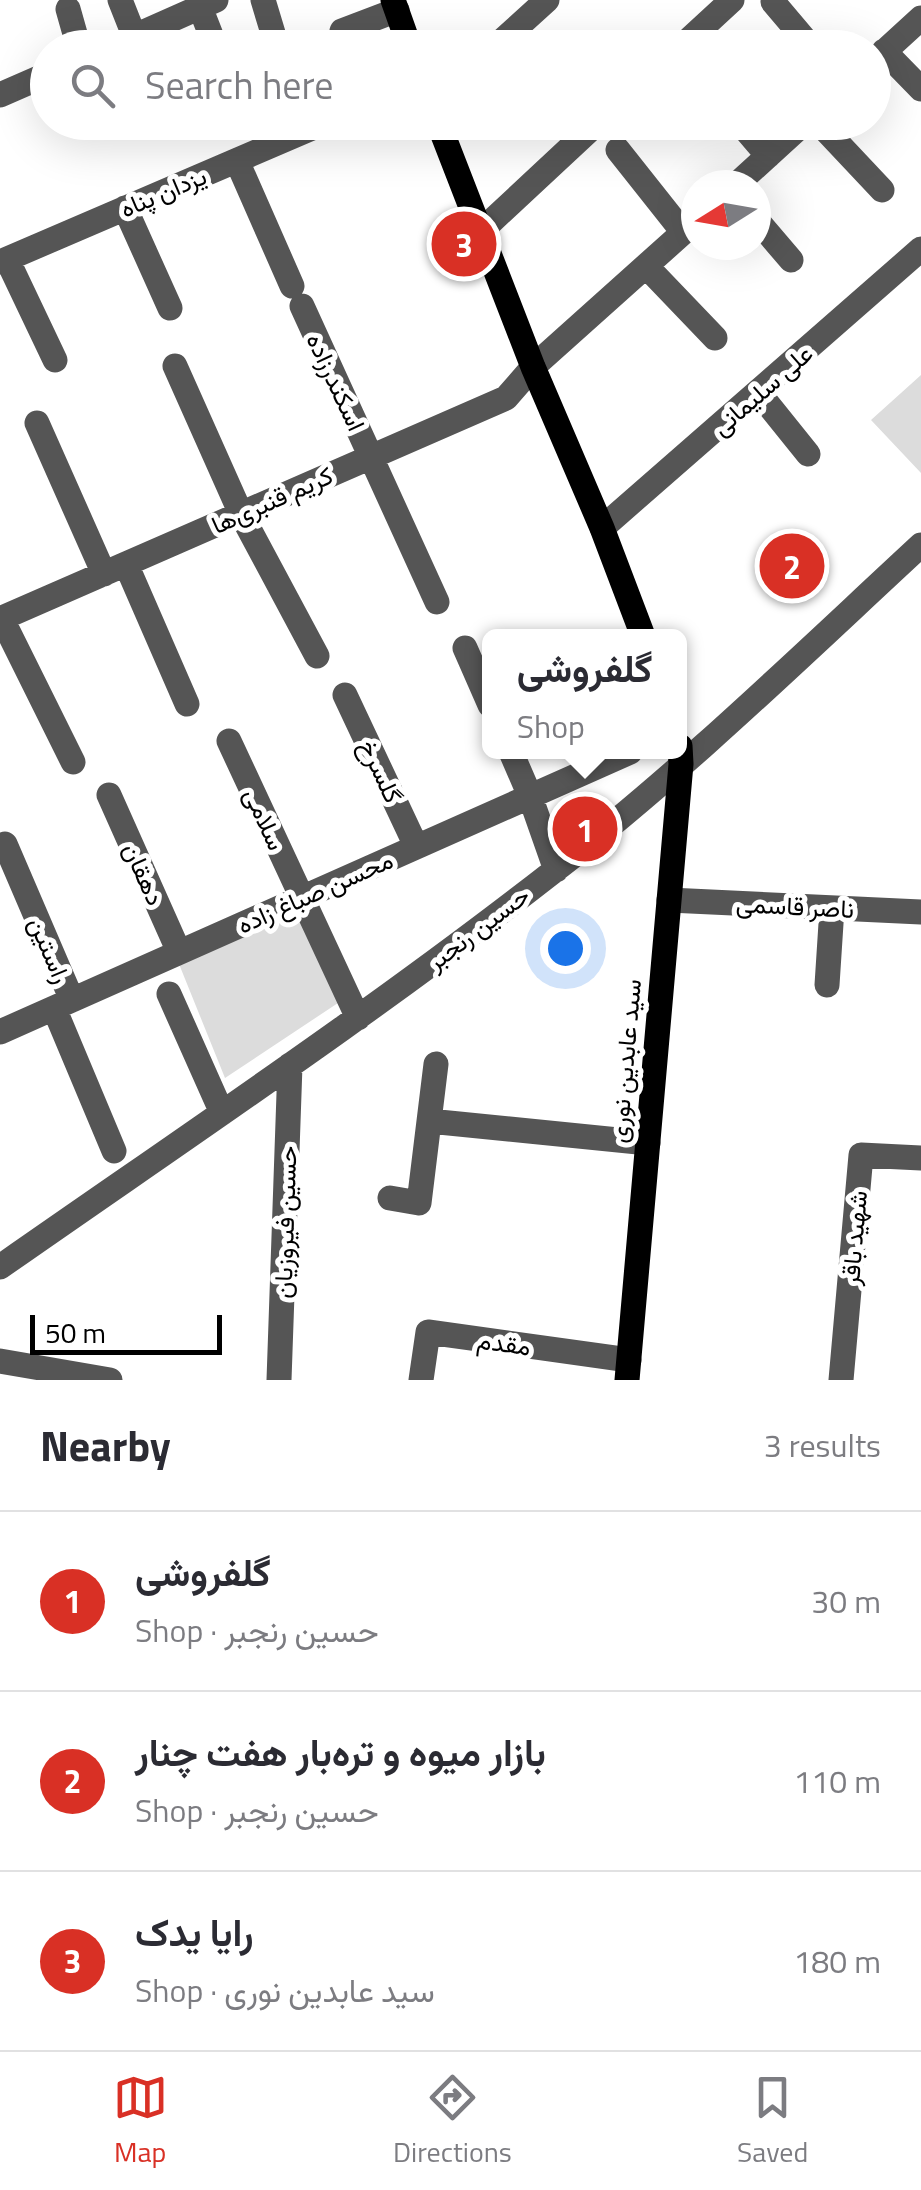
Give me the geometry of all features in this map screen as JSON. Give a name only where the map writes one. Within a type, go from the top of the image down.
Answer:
[{"type":"main road","points":[[395,5],[404,30]]},
{"type":"main road","points":[[445,140],[641,629]]},
{"type":"main road","name":"سید عابدین نوری","points":[[632,1375],[680,759]]},
{"type":"street","points":[[120,0],[131,30]]},
{"type":"street","points":[[262,0],[272,30]]},
{"type":"street","points":[[514,30],[547,0]]},
{"type":"street","points":[[700,30],[732,0]]},
{"type":"street","points":[[773,2],[797,30]]},
{"type":"street","points":[[159,30],[208,4],[213,30]]},
{"type":"street","points":[[344,30],[395,5]]},
{"type":"street","points":[[68,9],[74,30]]},
{"type":"street","points":[[891,45],[921,18]]},
{"type":"street","points":[[891,65],[921,89]]},
{"type":"street","points":[[0,95],[30,82]]},
{"type":"street","name":"یزدان پناه","points":[[4,261],[285,140]]},
{"type":"street","points":[[480,232],[579,140]]},
{"type":"street","points":[[754,140],[768,156]]},
{"type":"street","points":[[753,170],[785,140]]},
{"type":"street","points":[[835,140],[882,190]]},
{"type":"street","points":[[618,150],[681,217]]},
{"type":"street","name":"اسکندرزاده","points":[[237,161],[438,602]]},
{"type":"street","points":[[125,208],[170,308]]},
{"type":"street","name":"کریم قنبری‌ها","points":[[1,619],[506,398],[533,367],[681,233]]},
{"type":"street","points":[[771,237],[791,260]]},
{"type":"street","points":[[4,261],[55,360]]},
{"type":"street","name":"علی سلیمانی","points":[[602,528],[916,265]]},
{"type":"street","points":[[646,266],[715,338]]},
{"type":"street","points":[[175,366],[241,514],[316,656]]},
{"type":"street","points":[[759,393],[808,454]]},
{"type":"street","points":[[37,423],[187,704]]},
{"type":"street","name":"حسین رنجبر","points":[[687,749],[921,545]]},
{"type":"street","points":[[1,619],[73,762]]},
{"type":"street","points":[[465,648],[482,687]]},
{"type":"street","name":"گلسرخ","points":[[345,696],[416,846]]},
{"type":"street","name":"سلامی","points":[[229,741],[358,1018]]},
{"type":"street","points":[[513,759],[556,870]]},
{"type":"street","name":"محسن صباغ زاده","points":[[0,1032],[614,759]]},
{"type":"street","name":"حسین رنجبر","points":[[0,1267],[358,1018],[556,870],[676,759]]},
{"type":"street","name":"دهقان","points":[[109,795],[179,952]]},
{"type":"street","name":"راستین","points":[[5,844],[114,1151]]},
{"type":"street","name":"ناصر قاسمی","points":[[669,900],[921,912]]},
{"type":"street","points":[[828,986],[832,908]]},
{"type":"street","points":[[169,994],[222,1113]]},
{"type":"street","points":[[390,1198],[419,1203],[436,1064]]},
{"type":"street","name":"حسین فیروزیان","points":[[279,1380],[290,1065]]},
{"type":"street","points":[[429,1121],[648,1143]]},
{"type":"street","name":"شهید باقر","points":[[841,1380],[861,1155],[921,1158]]},
{"type":"street","name":"مقدم","points":[[421,1380],[428,1332],[632,1375]]},
{"type":"street","points":[[0,1360],[95,1379]]},
{"type":"shaded area","points":[[921,375],[921,473],[871,420]]},
{"type":"shaded area","points":[[300,912],[341,1001],[225,1078],[179,964]]},
{"type":"place","name":"رایا یدک","points":[[464,244]]},
{"type":"place","name":"بازار میوه و تره‌بار هفت چنار","points":[[792,566]]},
{"type":"place","name":"گلفروشی","points":[[585,829]]}]
